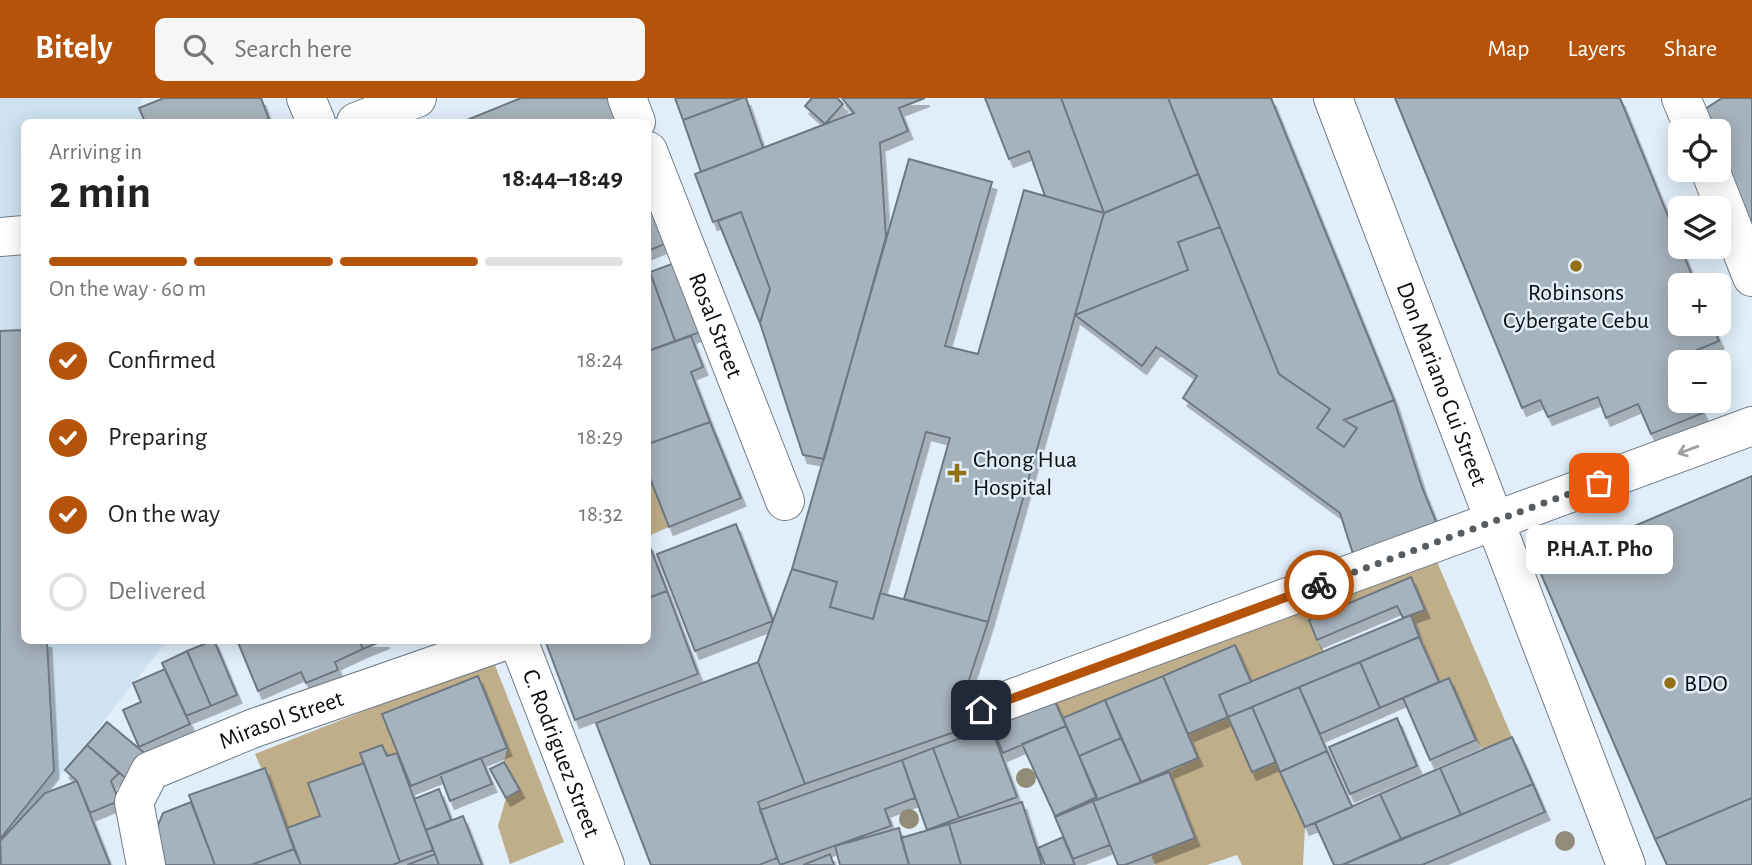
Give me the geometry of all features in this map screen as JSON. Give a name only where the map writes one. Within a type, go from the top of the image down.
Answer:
[{"type":"street","points":[[306,98],[315,119]]},
{"type":"street","points":[[364,119],[417,98]]},
{"type":"street","points":[[626,98],[635,119]]},
{"type":"street","name":"Don Mariano Cui Street","points":[[1333,98],[1626,865]]},
{"type":"street","points":[[1681,98],[1690,119]]},
{"type":"street","name":"Rosal Street","points":[[651,159],[785,501]]},
{"type":"street","points":[[1715,182],[1752,277]]},
{"type":"street","points":[[0,237],[21,235]]},
{"type":"street","points":[[981,710],[1752,426]]},
{"type":"street","name":"Mirasol Street","points":[[146,865],[134,802],[150,771],[254,728],[496,644]]},
{"type":"street","name":"C. Rodriguez Street","points":[[519,644],[605,865]]},
{"type":"shaded area","points":[[0,98],[142,98],[144,119],[21,119],[21,644],[165,644],[65,770],[0,841]]},
{"type":"shaded area","points":[[651,481],[669,527],[651,535]]},
{"type":"shaded area","points":[[1432,550],[1512,737],[1484,750],[1476,740],[1449,678],[1439,682],[1411,615],[1425,609],[1411,577],[1310,620],[1324,651],[1251,682],[1235,645],[1063,718],[1052,695]]},
{"type":"shaded area","points":[[493,660],[564,842],[510,864],[498,826],[506,798],[520,790],[504,762],[507,748],[478,676],[383,713],[397,753],[387,756],[382,745],[360,753],[364,763],[308,783],[320,816],[287,828],[255,754]]},
{"type":"shaded area","points":[[1228,717],[1252,772],[1276,762],[1305,827],[1303,865],[1242,865],[1237,855],[1207,865],[1155,865],[1151,855],[1195,838],[1169,772],[1198,758],[1188,734]]},
{"type":"building","points":[[164,98],[261,98],[269,119],[144,119],[139,108]]},
{"type":"building","points":[[521,98],[608,98],[617,119],[469,119]]},
{"type":"building","points":[[675,98],[742,98],[683,120]]},
{"type":"building","points":[[746,98],[763,148],[701,172],[683,120]]},
{"type":"building","points":[[812,98],[837,98],[843,104],[825,124],[805,106]]},
{"type":"building","points":[[842,98],[925,98],[899,108],[908,131],[880,143],[886,237],[824,459],[803,455],[760,323],[770,289],[741,212],[713,222],[695,174],[854,113]]},
{"type":"building","points":[[985,98],[1061,98],[1104,213],[1045,196],[1029,151],[1009,159]]},
{"type":"building","points":[[1061,98],[1168,98],[1198,174],[1104,213]]},
{"type":"building","points":[[1168,98],[1271,98],[1394,400],[1344,420],[1357,428],[1344,447],[1317,428],[1330,409],[1279,374]]},
{"type":"building","name":"Robinsons Cybergate Cebu","points":[[1395,98],[1620,98],[1668,216],[1668,259],[1685,259],[1691,273],[1668,273],[1668,336],[1717,336],[1719,341],[1697,350],[1668,350],[1668,413],[1703,413],[1651,434],[1638,404],[1606,418],[1598,397],[1548,417],[1540,400],[1522,408]]},
{"type":"building","points":[[1722,98],[1752,98],[1752,254],[1725,182],[1731,182],[1731,119],[1701,119],[1699,113]]},
{"type":"building","points":[[909,159],[992,182],[945,346],[978,354],[1024,190],[1104,213],[988,622],[904,599],[950,438],[926,432],[873,619],[830,607],[837,582],[792,569]]},
{"type":"building","points":[[1198,174],[1220,227],[1178,242],[1188,270],[1075,315],[1104,213]]},
{"type":"building","points":[[651,186],[672,241],[651,250]]},
{"type":"building","points":[[741,212],[770,289],[760,323],[718,221]]},
{"type":"building","points":[[1220,227],[1279,374],[1330,409],[1317,428],[1344,447],[1357,428],[1344,420],[1394,400],[1422,487],[1439,529],[1354,557],[1340,513],[1183,398],[1197,376],[1156,347],[1142,366],[1075,315],[1188,270],[1178,242]]},
{"type":"building","points":[[680,261],[706,330],[675,341],[651,272]]},
{"type":"building","points":[[651,275],[675,341],[651,350]]},
{"type":"building","points":[[21,330],[21,644],[47,644],[54,771],[0,839],[0,331]]},
{"type":"building","points":[[691,336],[703,367],[691,372],[710,422],[651,443],[651,350]]},
{"type":"building","points":[[710,422],[741,498],[669,527],[651,481],[651,443]]},
{"type":"building","name":"BDO","points":[[1752,476],[1752,798],[1655,839],[1538,567]]},
{"type":"building","points":[[736,524],[773,621],[695,651],[657,554]]},
{"type":"building","points":[[651,550],[667,591],[651,597]]},
{"type":"building","points":[[792,569],[837,582],[830,607],[873,619],[880,593],[988,622],[968,683],[972,726],[805,784],[758,662]]},
{"type":"building","points":[[1411,577],[1425,610],[1403,618],[1397,606],[1317,640],[1309,620]]},
{"type":"building","points":[[667,591],[698,674],[575,720],[546,644],[651,644],[651,597]]},
{"type":"building","points":[[1411,615],[1419,637],[1228,717],[1219,695]]},
{"type":"building","points":[[1419,637],[1439,682],[1380,708],[1360,662]]},
{"type":"building","points":[[204,644],[216,644],[237,695],[211,706],[187,651]]},
{"type":"building","points":[[239,644],[361,644],[363,649],[335,662],[338,670],[306,683],[301,672],[258,691]]},
{"type":"building","points":[[361,644],[375,644],[363,649]]},
{"type":"building","points":[[1235,645],[1251,682],[1219,695],[1228,717],[1188,734],[1163,676]]},
{"type":"building","points":[[187,651],[211,706],[186,716],[162,663]]},
{"type":"building","points":[[758,662],[805,784],[758,802],[777,858],[759,865],[651,865],[596,723]]},
{"type":"building","points":[[1360,662],[1380,708],[1320,734],[1299,687]]},
{"type":"building","points":[[165,669],[190,724],[139,747],[123,710],[141,702],[133,683]]},
{"type":"building","points":[[478,676],[507,748],[411,786],[382,714]]},
{"type":"building","points":[[1163,676],[1198,758],[1141,782],[1105,700]]},
{"type":"building","points":[[1449,678],[1476,740],[1430,760],[1403,698]]},
{"type":"building","points":[[1299,687],[1327,751],[1280,772],[1252,707]]},
{"type":"building","points":[[1052,695],[1066,726],[1003,753],[990,722]]},
{"type":"building","points":[[1105,700],[1121,738],[1079,756],[1063,718]]},
{"type":"building","points":[[1252,707],[1276,762],[1252,772],[1228,717]]},
{"type":"building","points":[[1397,718],[1417,766],[1350,794],[1329,747]]},
{"type":"building","points":[[107,722],[148,756],[128,780],[87,745]]},
{"type":"building","points":[[1066,726],[1097,797],[1055,816],[1022,744]]},
{"type":"building","points":[[991,727],[1017,797],[959,818],[933,748]]},
{"type":"building","points":[[1512,737],[1533,784],[1461,815],[1440,768]]},
{"type":"building","points":[[1121,738],[1141,782],[1097,800],[1079,756]]},
{"type":"building","points":[[87,745],[119,773],[111,781],[119,801],[90,813],[77,781],[65,770]]},
{"type":"building","points":[[382,745],[387,756],[397,753],[433,850],[400,862],[360,753]]},
{"type":"building","points":[[933,748],[959,818],[927,830],[902,760]]},
{"type":"building","points":[[1327,751],[1352,807],[1305,827],[1280,772]]},
{"type":"building","points":[[481,758],[492,784],[450,801],[440,774]]},
{"type":"building","points":[[902,760],[915,798],[885,809],[891,826],[780,865],[760,810]]},
{"type":"building","points":[[504,762],[520,790],[506,798],[490,769]]},
{"type":"building","points":[[364,763],[400,862],[393,865],[301,865],[287,828],[320,816],[308,783]]},
{"type":"building","points":[[265,768],[294,849],[251,865],[215,865],[189,795]]},
{"type":"building","points":[[1440,768],[1461,815],[1401,839],[1380,794]]},
{"type":"building","points":[[1169,772],[1195,838],[1125,865],[1118,865],[1093,801]]},
{"type":"building","points":[[77,781],[110,865],[1,865],[0,841],[45,793]]},
{"type":"building","points":[[1533,784],[1545,812],[1439,858],[1422,865],[1342,865]]},
{"type":"building","points":[[439,789],[451,820],[426,830],[414,799]]},
{"type":"building","points":[[1380,794],[1401,839],[1342,865],[1334,865],[1315,823]]},
{"type":"building","points":[[1752,798],[1752,865],[1667,865],[1655,839]]},
{"type":"building","points":[[1093,801],[1110,845],[1073,859],[1055,817]]},
{"type":"building","points":[[191,802],[215,865],[165,865],[153,838],[163,813]]},
{"type":"building","points":[[1022,802],[1042,865],[961,865],[949,824]]},
{"type":"building","points":[[463,816],[482,865],[439,865],[426,830]]},
{"type":"building","points":[[949,824],[961,865],[909,865],[901,838]]},
{"type":"building","points":[[899,828],[909,865],[840,865],[835,846]]},
{"type":"building","points":[[1063,837],[1075,865],[1045,865],[1038,848]]},
{"type":"building","points":[[294,849],[301,865],[251,865]]},
{"type":"building","points":[[435,854],[439,865],[407,865]]},
{"type":"building","points":[[830,854],[834,865],[803,865]]},
{"type":"way so far","points":[[1319,585],[1599,483]]},
{"type":"place","name":"Robinsons Cybergate Cebu","points":[[1576,266]]},
{"type":"place","name":"Chong Hua Hospital","points":[[957,473]]},
{"type":"place","name":"P.H.A.T. Pho","points":[[1599,483]]},
{"type":"place","name":"BDO","points":[[1670,683]]},
{"type":"route","points":[[981,710],[1319,585]]}]
